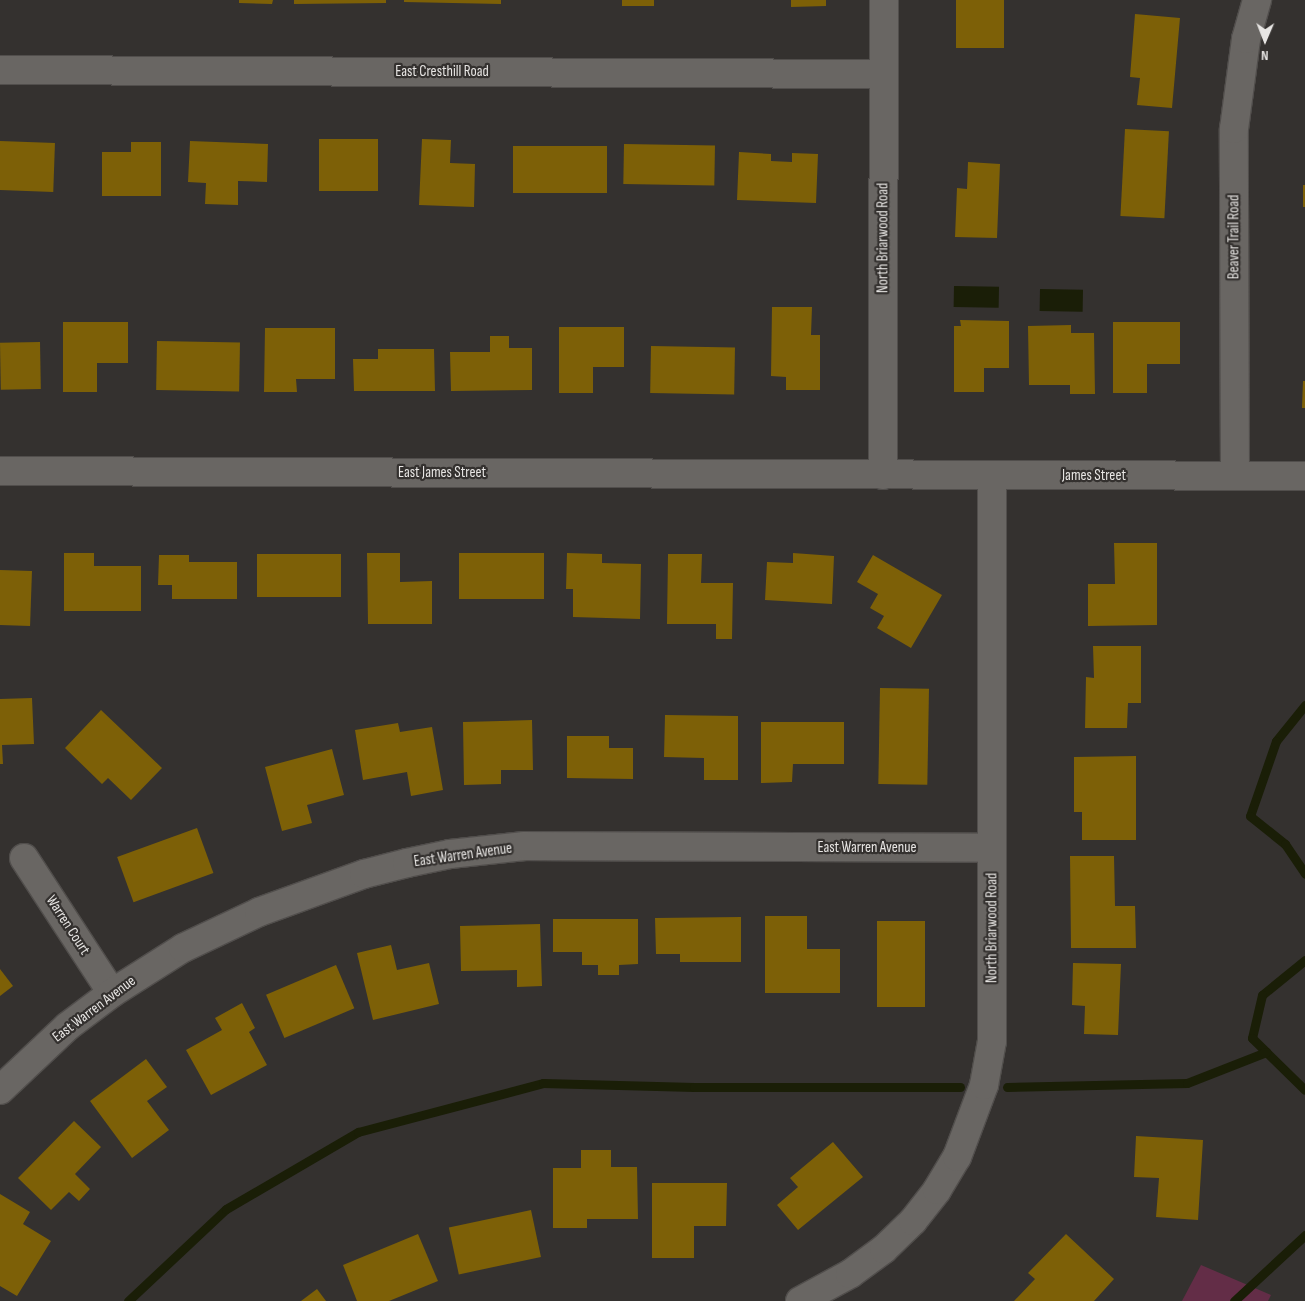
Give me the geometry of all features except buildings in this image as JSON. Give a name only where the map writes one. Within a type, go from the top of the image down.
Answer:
[{"type":"street","name":"North Briarwood Road","points":[[883,475],[884,0]]},
{"type":"street","name":"Beaver Trail Road","points":[[1235,476],[1234,129],[1246,39],[1257,0]]},
{"type":"street","name":"East Cresthill Road","points":[[0,70],[883,74]]},
{"type":"street","name":"East James Street","points":[[0,471],[883,475]]},
{"type":"street","name":"James Street","points":[[883,475],[1305,476]]},
{"type":"street","name":"North Briarwood Road","points":[[800,1301],[850,1274],[884,1249],[913,1221],[938,1190],[973,1122],[984,1085],[992,1041],[992,475]]},
{"type":"street","name":"East Warren Avenue","points":[[0,1090],[47,1044],[112,993],[183,948],[260,912],[364,874],[450,854],[525,846],[992,848]]},
{"type":"street","name":"Warren Court","points":[[24,858],[112,993]]},
{"type":"shaded area","points":[[954,286],[999,287],[999,308],[954,307]]},
{"type":"shaded area","points":[[1040,289],[1083,290],[1083,312],[1040,311]]},
{"type":"shaded area","points":[[1201,1265],[1271,1295],[1268,1301],[1182,1301]]},
{"type":"waterway","points":[[1305,705],[1276,741],[1250,816],[1285,844],[1305,874]]},
{"type":"waterway","points":[[1305,960],[1262,995],[1252,1038],[1305,1090]]},
{"type":"waterway","points":[[1007,1087],[1187,1083],[1266,1052]]},
{"type":"waterway","points":[[128,1301],[226,1209],[358,1132],[543,1083],[694,1087],[960,1087]]},
{"type":"waterway","points":[[1234,1301],[1305,1235]]}]
